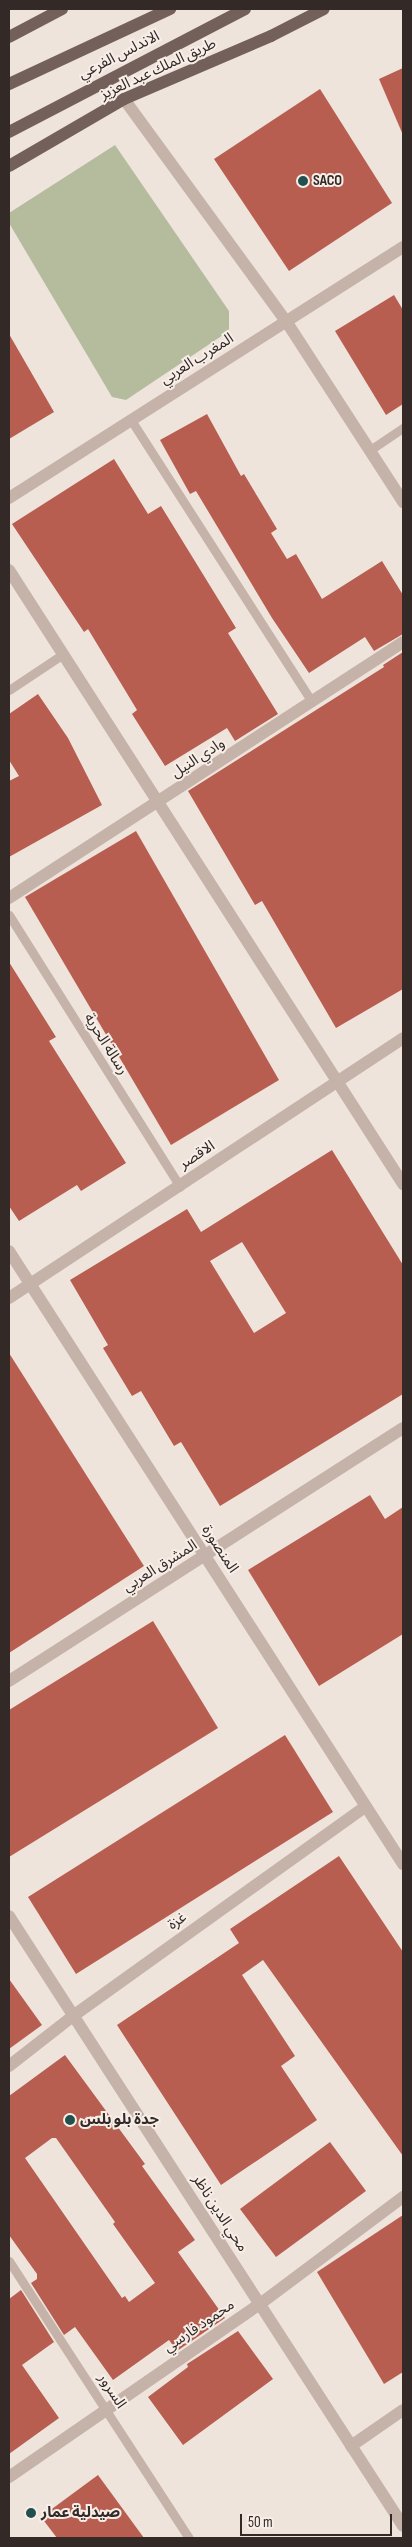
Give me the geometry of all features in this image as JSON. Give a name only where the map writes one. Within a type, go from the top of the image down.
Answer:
[{"type":"main road","points":[[9,37],[62,9]]},
{"type":"main road","points":[[9,84],[170,9]]},
{"type":"main road","name":"الاندلس الفرعي","points":[[9,132],[245,9]]},
{"type":"main road","name":"طريق الملك عبد العزيز","points":[[9,166],[124,99],[271,36],[324,9]]},
{"type":"street","points":[[124,99],[286,321],[403,502]]},
{"type":"street","name":"المغرب العربي","points":[[9,498],[403,247]]},
{"type":"street","points":[[9,570],[403,1184]]},
{"type":"street","name":"وادي النيل","points":[[9,898],[158,803],[403,642]]},
{"type":"street","name":"الاقصر","points":[[9,1298],[403,1038]]},
{"type":"street","name":"المنصورة","points":[[9,1251],[366,1806],[399,1847],[403,1864]]},
{"type":"street","name":"المشرق العربي","points":[[9,1681],[205,1557],[403,1428]]},
{"type":"street","name":"غزة","points":[[9,2066],[73,2016],[366,1806]]},
{"type":"street","name":"محي الدين ناظر","points":[[9,1916],[403,2526]]},
{"type":"street","name":"محمود فارسي","points":[[9,2477],[260,2304],[403,2197]]},
{"type":"street","points":[[351,2446],[403,2410]]},
{"type":"lane","points":[[131,420],[312,702]]},
{"type":"lane","points":[[370,450],[403,428]]},
{"type":"lane","points":[[9,690],[63,654]]},
{"type":"lane","name":"رسالة الحرية","points":[[9,915],[180,1186]]},
{"type":"lane","name":"السرور","points":[[9,2261],[107,2409],[189,2538]]},
{"type":"green space","points":[[115,145],[229,311],[229,331],[126,400],[112,397],[9,223],[9,213]]},
{"type":"building","points":[[403,68],[403,135],[379,79]]},
{"type":"building","name":"SACO","points":[[320,89],[392,203],[289,271],[214,159]]},
{"type":"building","points":[[394,295],[403,310],[403,404],[386,415],[335,331]]},
{"type":"building","points":[[9,334],[54,412],[9,439]]},
{"type":"building","points":[[207,414],[241,476],[244,474],[277,529],[271,533],[287,559],[296,554],[322,599],[382,561],[403,595],[403,634],[374,651],[365,637],[309,673],[272,618],[196,491],[190,494],[160,440]]},
{"type":"building","points":[[114,459],[148,514],[161,506],[236,628],[228,633],[278,714],[235,741],[227,728],[165,766],[132,714],[137,710],[88,629],[84,632],[12,524]]},
{"type":"building","points":[[403,652],[403,989],[336,1028],[262,901],[255,905],[188,791],[384,667],[383,665]]},
{"type":"building","points":[[38,694],[68,738],[102,805],[9,857],[9,781],[19,776],[9,760],[9,714]]},
{"type":"building","points":[[136,831],[279,1080],[171,1145],[25,897]]},
{"type":"building","points":[[9,962],[56,1037],[49,1041],[126,1163],[81,1191],[77,1185],[19,1221],[9,1206]]},
{"type":"building","points":[[332,1150],[403,1265],[403,1394],[220,1506],[181,1442],[174,1446],[141,1391],[132,1396],[103,1348],[108,1345],[70,1280],[187,1209],[201,1232]],"holes":[[[242,1242],[286,1313],[254,1333],[210,1261]]]},
{"type":"building","points":[[9,1353],[144,1566],[9,1653]]},
{"type":"building","points":[[370,1495],[385,1519],[403,1507],[403,1634],[319,1686],[248,1570]]},
{"type":"building","points":[[153,1621],[218,1728],[9,1857],[9,1710]]},
{"type":"building","points":[[285,1735],[333,1812],[76,1974],[28,1897]]},
{"type":"building","points":[[339,1856],[403,1952],[403,2156],[263,1960],[242,1975],[295,2056],[281,2066],[317,2120],[221,2185],[117,2025],[239,1943],[230,1929]]},
{"type":"building","points":[[9,1979],[42,2025],[9,2049]]},
{"type":"building","points":[[65,2055],[145,2164],[142,2166],[195,2240],[178,2252],[225,2318],[177,2351],[169,2340],[113,2380],[75,2327],[64,2335],[31,2283],[37,2279],[37,2274],[9,2235],[9,2096]],"holes":[[[52,2138],[56,2138],[155,2283],[129,2302],[125,2296],[122,2298],[25,2158]]]},
{"type":"building","points":[[330,2142],[366,2191],[276,2257],[240,2209]]},
{"type":"building","points":[[403,2215],[403,2372],[384,2384],[317,2272]]},
{"type":"building","points":[[21,2290],[54,2342],[22,2365],[59,2418],[9,2454],[9,2299]]},
{"type":"building","points":[[238,2331],[273,2379],[183,2445],[148,2397],[188,2367],[187,2364]]},
{"type":"building","points":[[98,2475],[144,2538],[57,2538],[41,2517]]},
{"type":"place","name":"SACO","points":[[303,181]]},
{"type":"place","name":"جدة بلو بلس","points":[[70,2120]]},
{"type":"place","name":"صيدلية عمار","points":[[31,2513]]}]
